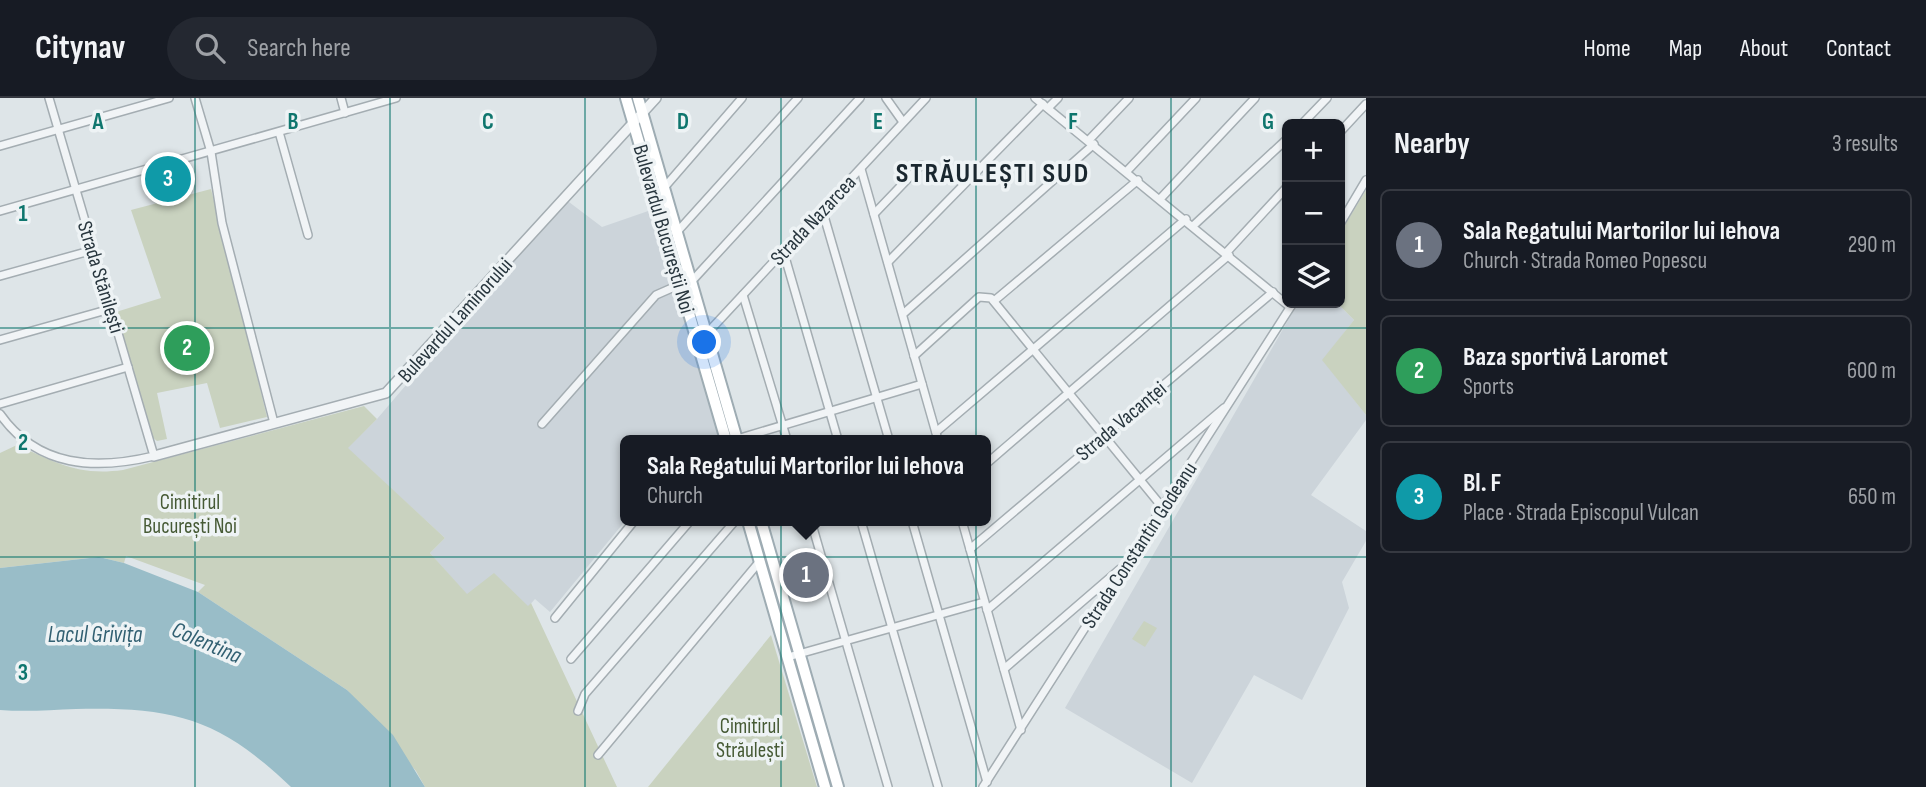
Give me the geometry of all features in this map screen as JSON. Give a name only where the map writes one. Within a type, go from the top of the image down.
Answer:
[{"type":"main road","name":"Bulevardul Bucureștii Noi","points":[[626,98],[732,435]]},
{"type":"main road","name":"Bulevardul Bucureștii Noi","points":[[638,98],[677,232],[686,283]]},
{"type":"main road","points":[[750,526],[825,787]]},
{"type":"main road","points":[[762,526],[838,787]]},
{"type":"street","name":"Strada Stănilești","points":[[48,98],[154,456]]},
{"type":"street","points":[[0,146],[169,98]]},
{"type":"street","points":[[195,98],[211,152],[219,211],[274,423]]},
{"type":"street","points":[[341,98],[345,113]]},
{"type":"street","points":[[0,211],[396,98]]},
{"type":"street","name":"Bulevardul Laminorului","points":[[154,456],[378,396],[396,386],[656,98]]},
{"type":"street","points":[[655,197],[742,98]]},
{"type":"street","points":[[677,232],[798,98]]},
{"type":"street","points":[[542,424],[656,295],[686,283],[860,98]]},
{"type":"street","points":[[886,98],[903,122]]},
{"type":"street","name":"Strada Nazarcea","points":[[701,332],[712,328],[926,98]]},
{"type":"street","points":[[1035,98],[1282,298]]},
{"type":"street","points":[[888,262],[1045,106],[1058,98]]},
{"type":"street","points":[[902,314],[1091,142],[1129,98]]},
{"type":"street","points":[[1127,171],[1196,98]]},
{"type":"street","points":[[1160,198],[1255,98]]},
{"type":"street","points":[[1307,119],[1327,98]]},
{"type":"street","points":[[1345,127],[1366,104]]},
{"type":"street","points":[[279,132],[308,235]]},
{"type":"street","points":[[624,134],[637,136]]},
{"type":"street","points":[[1194,225],[1282,144]]},
{"type":"street","points":[[874,214],[921,164]]},
{"type":"street","points":[[861,169],[937,435]]},
{"type":"street","points":[[994,301],[1138,180]]},
{"type":"street","points":[[1345,216],[1366,180]]},
{"type":"street","points":[[991,460],[1228,254],[1282,193]]},
{"type":"street","points":[[822,209],[887,435]]},
{"type":"street","points":[[938,435],[1033,349],[1186,219]]},
{"type":"street","points":[[0,276],[93,250]]},
{"type":"street","points":[[783,250],[836,435]]},
{"type":"street","name":"Strada Vacanței","points":[[970,549],[1273,292]]},
{"type":"street","points":[[743,295],[786,435]]},
{"type":"street","points":[[914,356],[979,297],[986,295],[994,301],[1163,508]]},
{"type":"street","name":"Strada Constantin Godeanu","points":[[985,784],[1289,308]]},
{"type":"street","points":[[0,340],[110,309]]},
{"type":"street","points":[[0,404],[128,368]]},
{"type":"street","points":[[750,435],[922,384]]},
{"type":"street","points":[[987,610],[1138,478],[1230,403]]},
{"type":"street","points":[[0,414],[24,439],[75,461],[109,466],[154,456]]},
{"type":"street","points":[[555,618],[630,526]]},
{"type":"street","points":[[571,659],[686,526]]},
{"type":"street","points":[[578,712],[585,694],[731,526]]},
{"type":"street","points":[[812,526],[888,787]]},
{"type":"street","points":[[862,526],[938,787]]},
{"type":"street","points":[[913,526],[985,784]]},
{"type":"street","points":[[963,526],[1021,730]]},
{"type":"street","points":[[598,755],[760,561]]},
{"type":"street","points":[[1004,669],[1127,563]]},
{"type":"street","points":[[788,657],[985,602]]},
{"type":"shaded area","points":[[565,199],[602,227],[654,209],[719,435],[620,435],[621,526],[550,612],[535,599],[528,607],[467,595],[430,553],[445,538],[347,448],[377,419]]},
{"type":"shaded area","points":[[1295,308],[1342,308],[1354,320],[1323,360],[1366,415],[1366,420],[1311,495],[1366,531],[1366,541],[1342,582],[1349,608],[1302,700],[1254,675],[1192,783],[1065,708]]},
{"type":"green space","points":[[211,189],[267,417],[220,428],[207,383],[157,393],[167,439],[157,441],[152,437],[116,312],[161,298],[131,210]]},
{"type":"green space","points":[[1366,190],[1366,415],[1322,360],[1354,320],[1342,308],[1345,308],[1345,225]]},
{"type":"green space","name":"Cimitirul București Noi","points":[[364,406],[377,419],[348,448],[445,538],[430,553],[467,594],[494,573],[528,606],[531,603],[617,787],[425,787],[416,771],[347,690],[198,592],[205,585],[126,556],[124,563],[99,557],[0,568],[0,453],[17,445],[80,469],[123,470]]},
{"type":"green space","points":[[1144,621],[1157,628],[1145,647],[1132,639]]},
{"type":"green space","name":"Cimitirul Străulești","points":[[771,635],[817,787],[648,787]]},
{"type":"water","name":"Lacul Grivița","points":[[99,557],[124,563],[198,592],[347,690],[393,735],[425,787],[291,787],[241,745],[193,721],[168,715],[110,709],[0,710],[0,568]]},
{"type":"place","name":"Bl. F","points":[[168,179]]},
{"type":"place","name":"Baza sportivă Laromet","points":[[187,348]]},
{"type":"place","name":"Sala Regatului Martorilor lui Iehova","points":[[806,575]]},
{"type":"district","name":"STRĂULEȘTI SUD","points":[[993,172]]},
{"type":"water label","name":"Colentina","points":[[207,642]]}]
